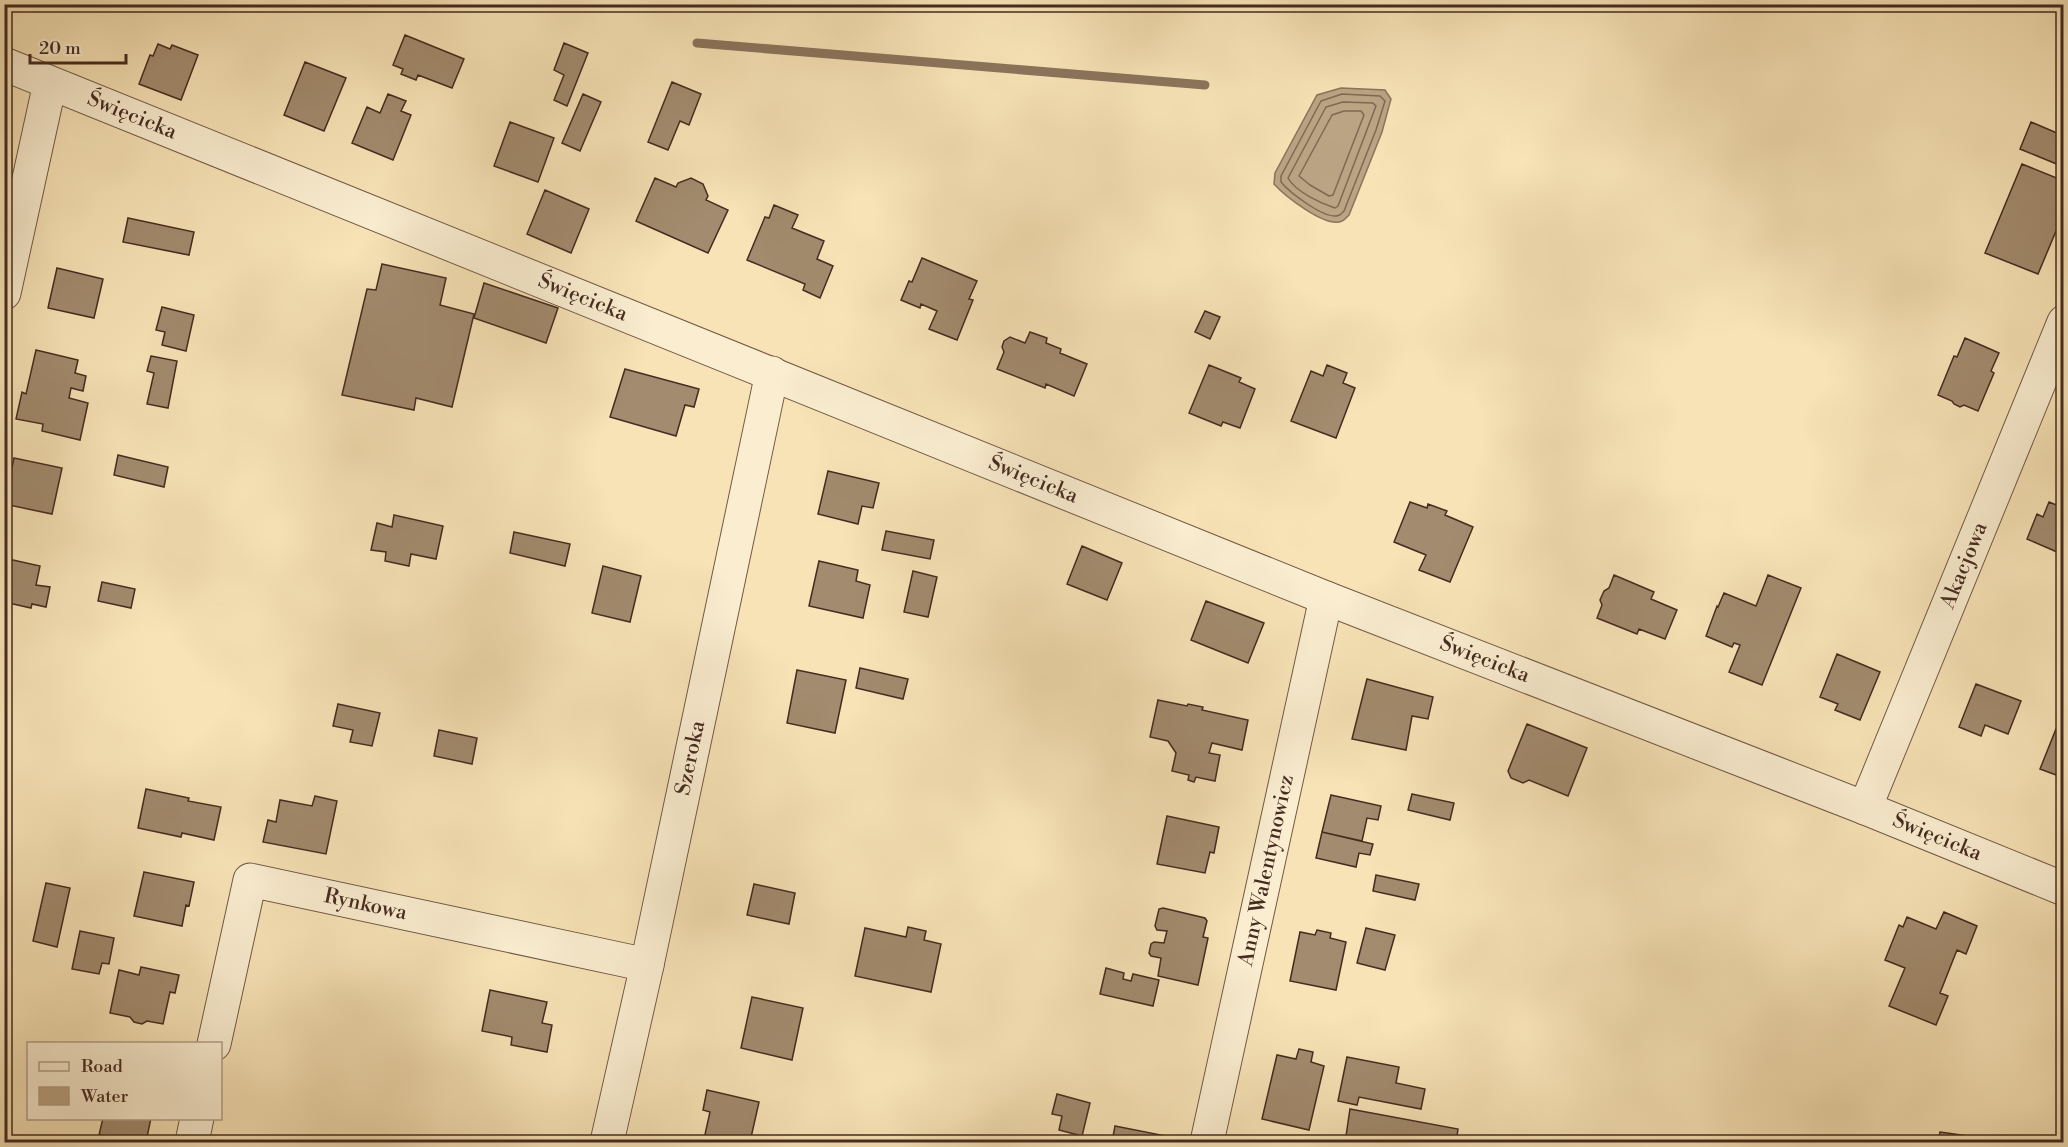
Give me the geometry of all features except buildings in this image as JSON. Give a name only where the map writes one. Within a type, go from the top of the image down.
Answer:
[{"type":"street","name":"Święcicka","points":[[4,64],[1326,598],[1865,808],[2064,889]]},
{"type":"street","points":[[4,293],[50,83]]},
{"type":"street","name":"Akacjowa","points":[[1865,808],[2064,322]]},
{"type":"street","name":"Szeroka","points":[[607,1143],[647,965],[772,373]]},
{"type":"street","name":"Anny Walentynowicz","points":[[1207,1143],[1326,598]]},
{"type":"street","name":"Rynkowa","points":[[214,1042],[250,880],[647,965]]},
{"type":"street","points":[[192,1143],[197,1120]]},
{"type":"water","points":[[1341,88],[1385,90],[1391,99],[1382,132],[1349,215],[1343,221],[1335,222],[1306,210],[1274,184],[1275,173],[1317,95]]},
{"type":"waterway","points":[[697,43],[1205,85]]}]
